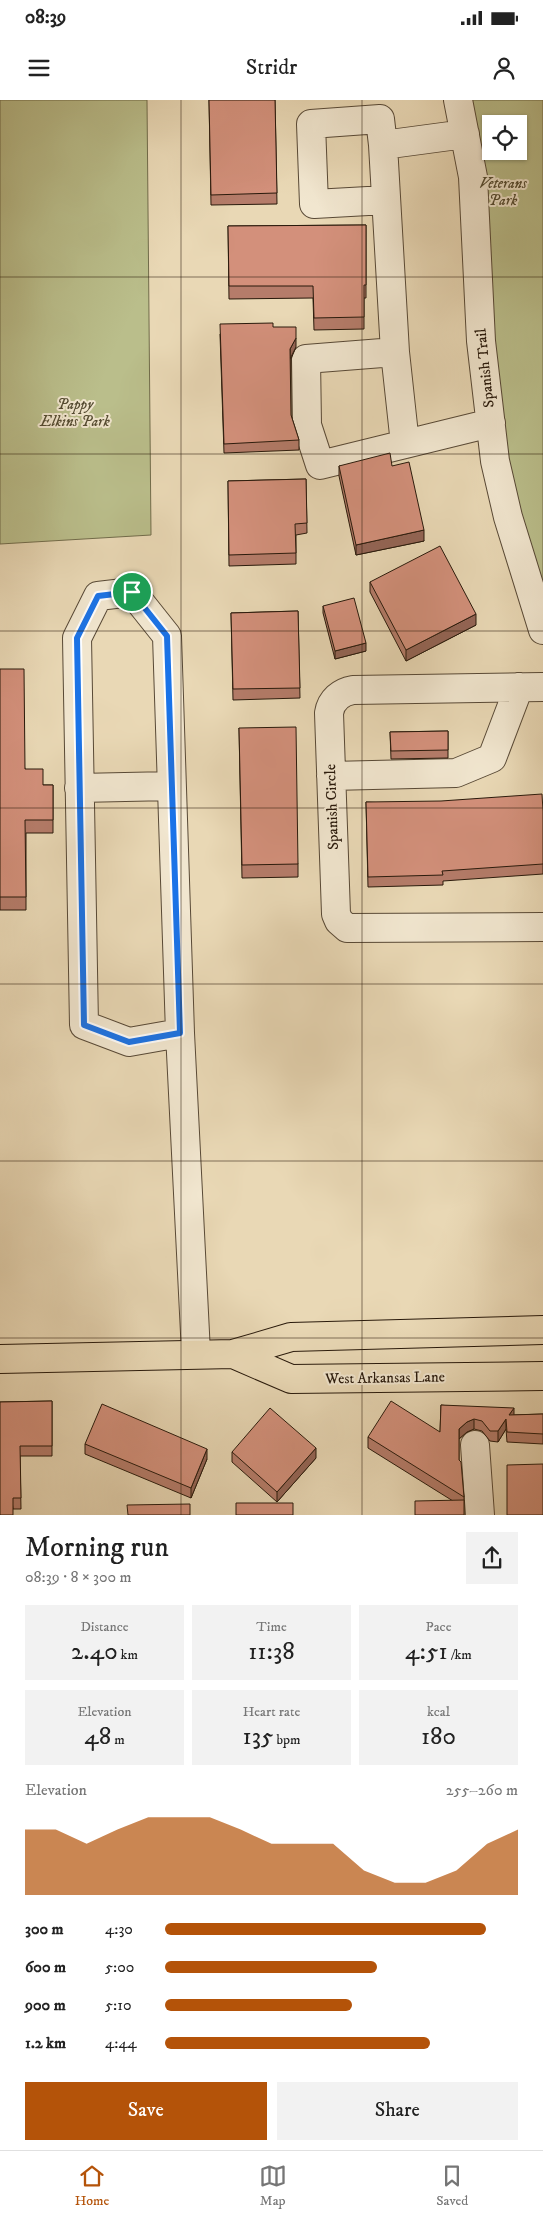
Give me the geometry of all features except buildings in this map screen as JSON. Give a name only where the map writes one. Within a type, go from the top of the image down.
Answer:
[{"type":"main road","name":"West Arkansas Lane","points":[[0,1359],[196,1353],[233,1354],[290,1338],[543,1330]]},
{"type":"main road","name":"West Arkansas Lane","points":[[233,1354],[291,1379],[543,1376]]},
{"type":"street","name":"Spanish Trail","points":[[458,100],[474,177],[481,341],[495,461],[508,517],[543,630]]},
{"type":"street","points":[[386,200],[314,204],[311,124],[380,119],[384,145],[395,352],[405,444]]},
{"type":"street","points":[[384,145],[465,134]]},
{"type":"street","points":[[395,352],[306,359],[307,425],[320,465],[491,423]]},
{"type":"street","points":[[180,1033],[129,1042],[84,1025],[77,638],[98,596],[132,592],[167,636],[180,1033],[196,1353]]},
{"type":"street","points":[[331,776],[456,773],[492,758],[531,687]]},
{"type":"street","name":"Spanish Circle","points":[[531,687],[353,690],[343,692],[330,706],[336,914],[347,928],[543,927]]},
{"type":"street","points":[[80,788],[171,786]]},
{"type":"street","points":[[475,1444],[480,1515]]},
{"type":"green space","name":"Pappy Elkins Park","points":[[0,100],[147,100],[151,535],[0,544]]},
{"type":"green space","name":"Veterans Park","points":[[448,100],[543,100],[543,584],[520,555]]},
{"type":"route","points":[[132,592],[167,636],[180,1033],[129,1042],[84,1025],[77,638],[98,596],[132,592]]}]
